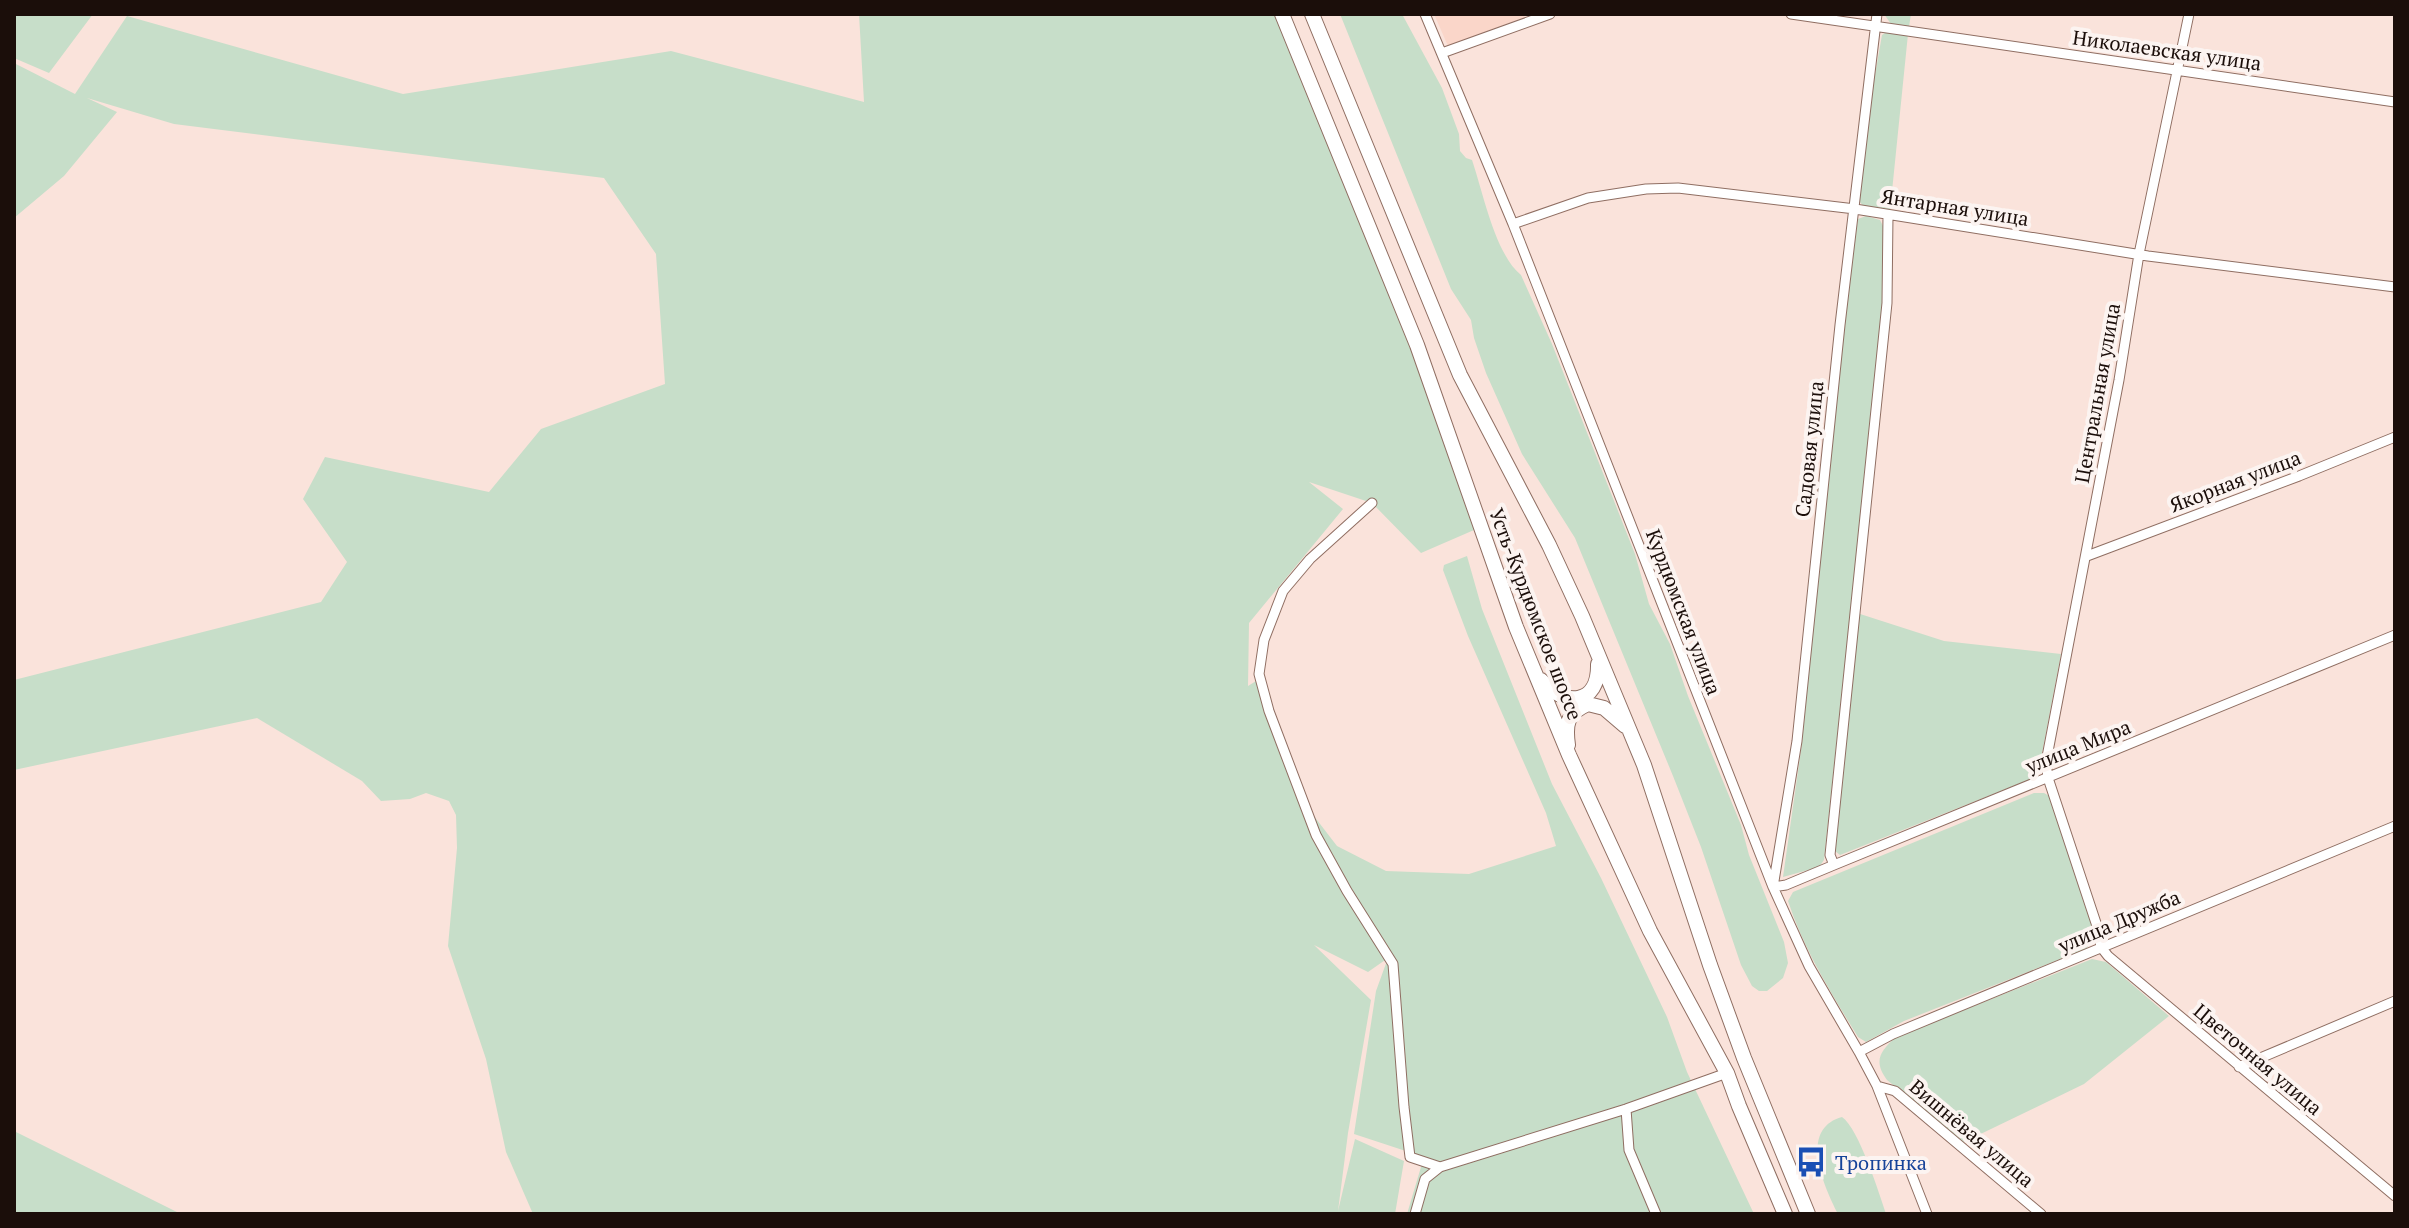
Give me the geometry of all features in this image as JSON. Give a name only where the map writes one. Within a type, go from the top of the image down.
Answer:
[{"type":"main road","name":"Усть-Курдюмское шоссе","points":[[1282,14],[1417,345],[1468,494],[1569,755],[1650,931],[1727,1073],[1785,1214]]},
{"type":"main road","name":"Усть-Курдюмское шоссе","points":[[1312,14],[1460,375],[1549,545],[1644,765],[1710,965],[1744,1058],[1808,1214]]},
{"type":"main road","points":[[1535,673],[1554,694],[1578,698],[1597,681],[1598,658]]},
{"type":"main road","points":[[1569,755],[1566,731],[1573,711],[1580,707],[1588,704],[1604,708],[1628,729]]},
{"type":"street","name":"Курдюмская улица","points":[[1425,14],[1513,224],[1773,887],[1809,966],[1877,1086],[1927,1214]]},
{"type":"street","points":[[1442,53],[1550,14]]},
{"type":"street","name":"Николаевская улица","points":[[1791,14],[2395,102]]},
{"type":"street","name":"Садовая улица","points":[[1773,887],[1797,741],[1840,325],[1877,14]]},
{"type":"street","name":"Центральная улица","points":[[2048,778],[2046,762],[2087,556],[2139,254],[2189,14]]},
{"type":"street","name":"Янтарная улица","points":[[1513,224],[1588,198],[1646,189],[1678,188],[1855,209],[2139,254],[2395,287]]},
{"type":"street","points":[[1834,865],[1830,855],[1831,840],[1887,303],[1888,215]]},
{"type":"street","name":"Якорная улица","points":[[2087,556],[2395,437]]},
{"type":"street","points":[[1372,503],[1310,559],[1283,591],[1264,640],[1259,674],[1269,711],[1316,835],[1393,964],[1410,1157],[1440,1167]]},
{"type":"street","name":"улица Мира","points":[[1773,887],[1786,885],[2395,635]]},
{"type":"street","points":[[2048,778],[2097,926],[2101,947]]},
{"type":"street","name":"улица Дружба","points":[[1859,1052],[1893,1034],[2395,826]]},
{"type":"street","name":"Цветочная улица","points":[[2101,947],[2395,1196]]},
{"type":"street","points":[[2239,1067],[2395,1001]]},
{"type":"street","points":[[1415,1214],[1425,1179],[1440,1167],[1626,1109],[1727,1073]]},
{"type":"street","name":"Вишнёвая улица","points":[[1877,1086],[1895,1091],[2041,1214]]},
{"type":"street","points":[[1626,1109],[1629,1150],[1656,1214]]},
{"type":"shaded area","points":[[1434,14],[1523,14],[1525,17],[1448,46]]},
{"type":"green space","points":[[14,14],[93,14],[49,73],[14,58]]},
{"type":"green space","points":[[859,14],[1282,14],[1481,527],[1421,553],[1372,503],[1309,482],[1343,509],[1249,623],[1248,686],[1261,678],[1307,807],[1337,846],[1386,871],[1469,874],[1556,846],[1546,813],[1468,636],[1443,570],[1444,565],[1467,556],[1482,609],[1552,784],[1667,1017],[1687,1072],[1754,1214],[1407,1214],[1424,1157],[1354,1134],[1376,991],[1388,958],[1368,972],[1314,945],[1371,1000],[1338,1211],[1355,1139],[1404,1161],[1395,1214],[533,1214],[506,1152],[486,1059],[448,946],[457,848],[456,815],[449,801],[426,793],[410,799],[381,801],[362,781],[257,718],[14,770],[14,680],[321,602],[347,562],[303,499],[325,457],[489,492],[541,429],[665,384],[656,254],[604,178],[174,124],[87,98],[117,112],[64,176],[14,218],[14,63],[75,94],[127,16],[403,94],[671,51],[864,102]]},
{"type":"green space","points":[[1340,14],[1402,14],[1442,88],[1459,134],[1460,151],[1472,160],[1497,238],[1521,275],[1552,344],[1635,554],[1649,604],[1670,644],[1784,942],[1788,963],[1783,978],[1767,991],[1759,991],[1752,986],[1741,965],[1701,847],[1575,538],[1522,454],[1486,373],[1471,320],[1451,289]]},
{"type":"green space","points":[[1884,14],[1911,14],[1909,27],[1891,24]]},
{"type":"green space","points":[[1888,31],[1908,34],[1890,211],[1865,208],[1858,200],[1882,35]]},
{"type":"green space","points":[[1866,216],[1880,220],[1884,228],[1883,303],[1824,860],[1819,867],[1783,877],[1802,743],[1843,326],[1858,219]]},
{"type":"green space","points":[[1857,613],[1944,641],[2061,654],[2040,764],[2031,779],[1840,855],[1835,851]]},
{"type":"green space","points":[[2034,793],[2051,797],[2093,925],[2092,941],[2086,949],[1904,1021],[1866,1042],[1858,1037],[1802,937],[1788,901],[1793,892]]},
{"type":"green space","points":[[2092,959],[2106,962],[2169,1016],[2084,1084],[1964,1142],[1887,1080],[1883,1073],[1880,1057],[1896,1037]]},
{"type":"green space","points":[[1842,1117],[1862,1147],[1886,1214],[1838,1214],[1832,1203],[1818,1160],[1818,1146],[1821,1133]]},
{"type":"green space","points":[[14,1131],[181,1214],[14,1214]]},
{"type":"place","name":"Тропинка","points":[[1811,1162]]}]
